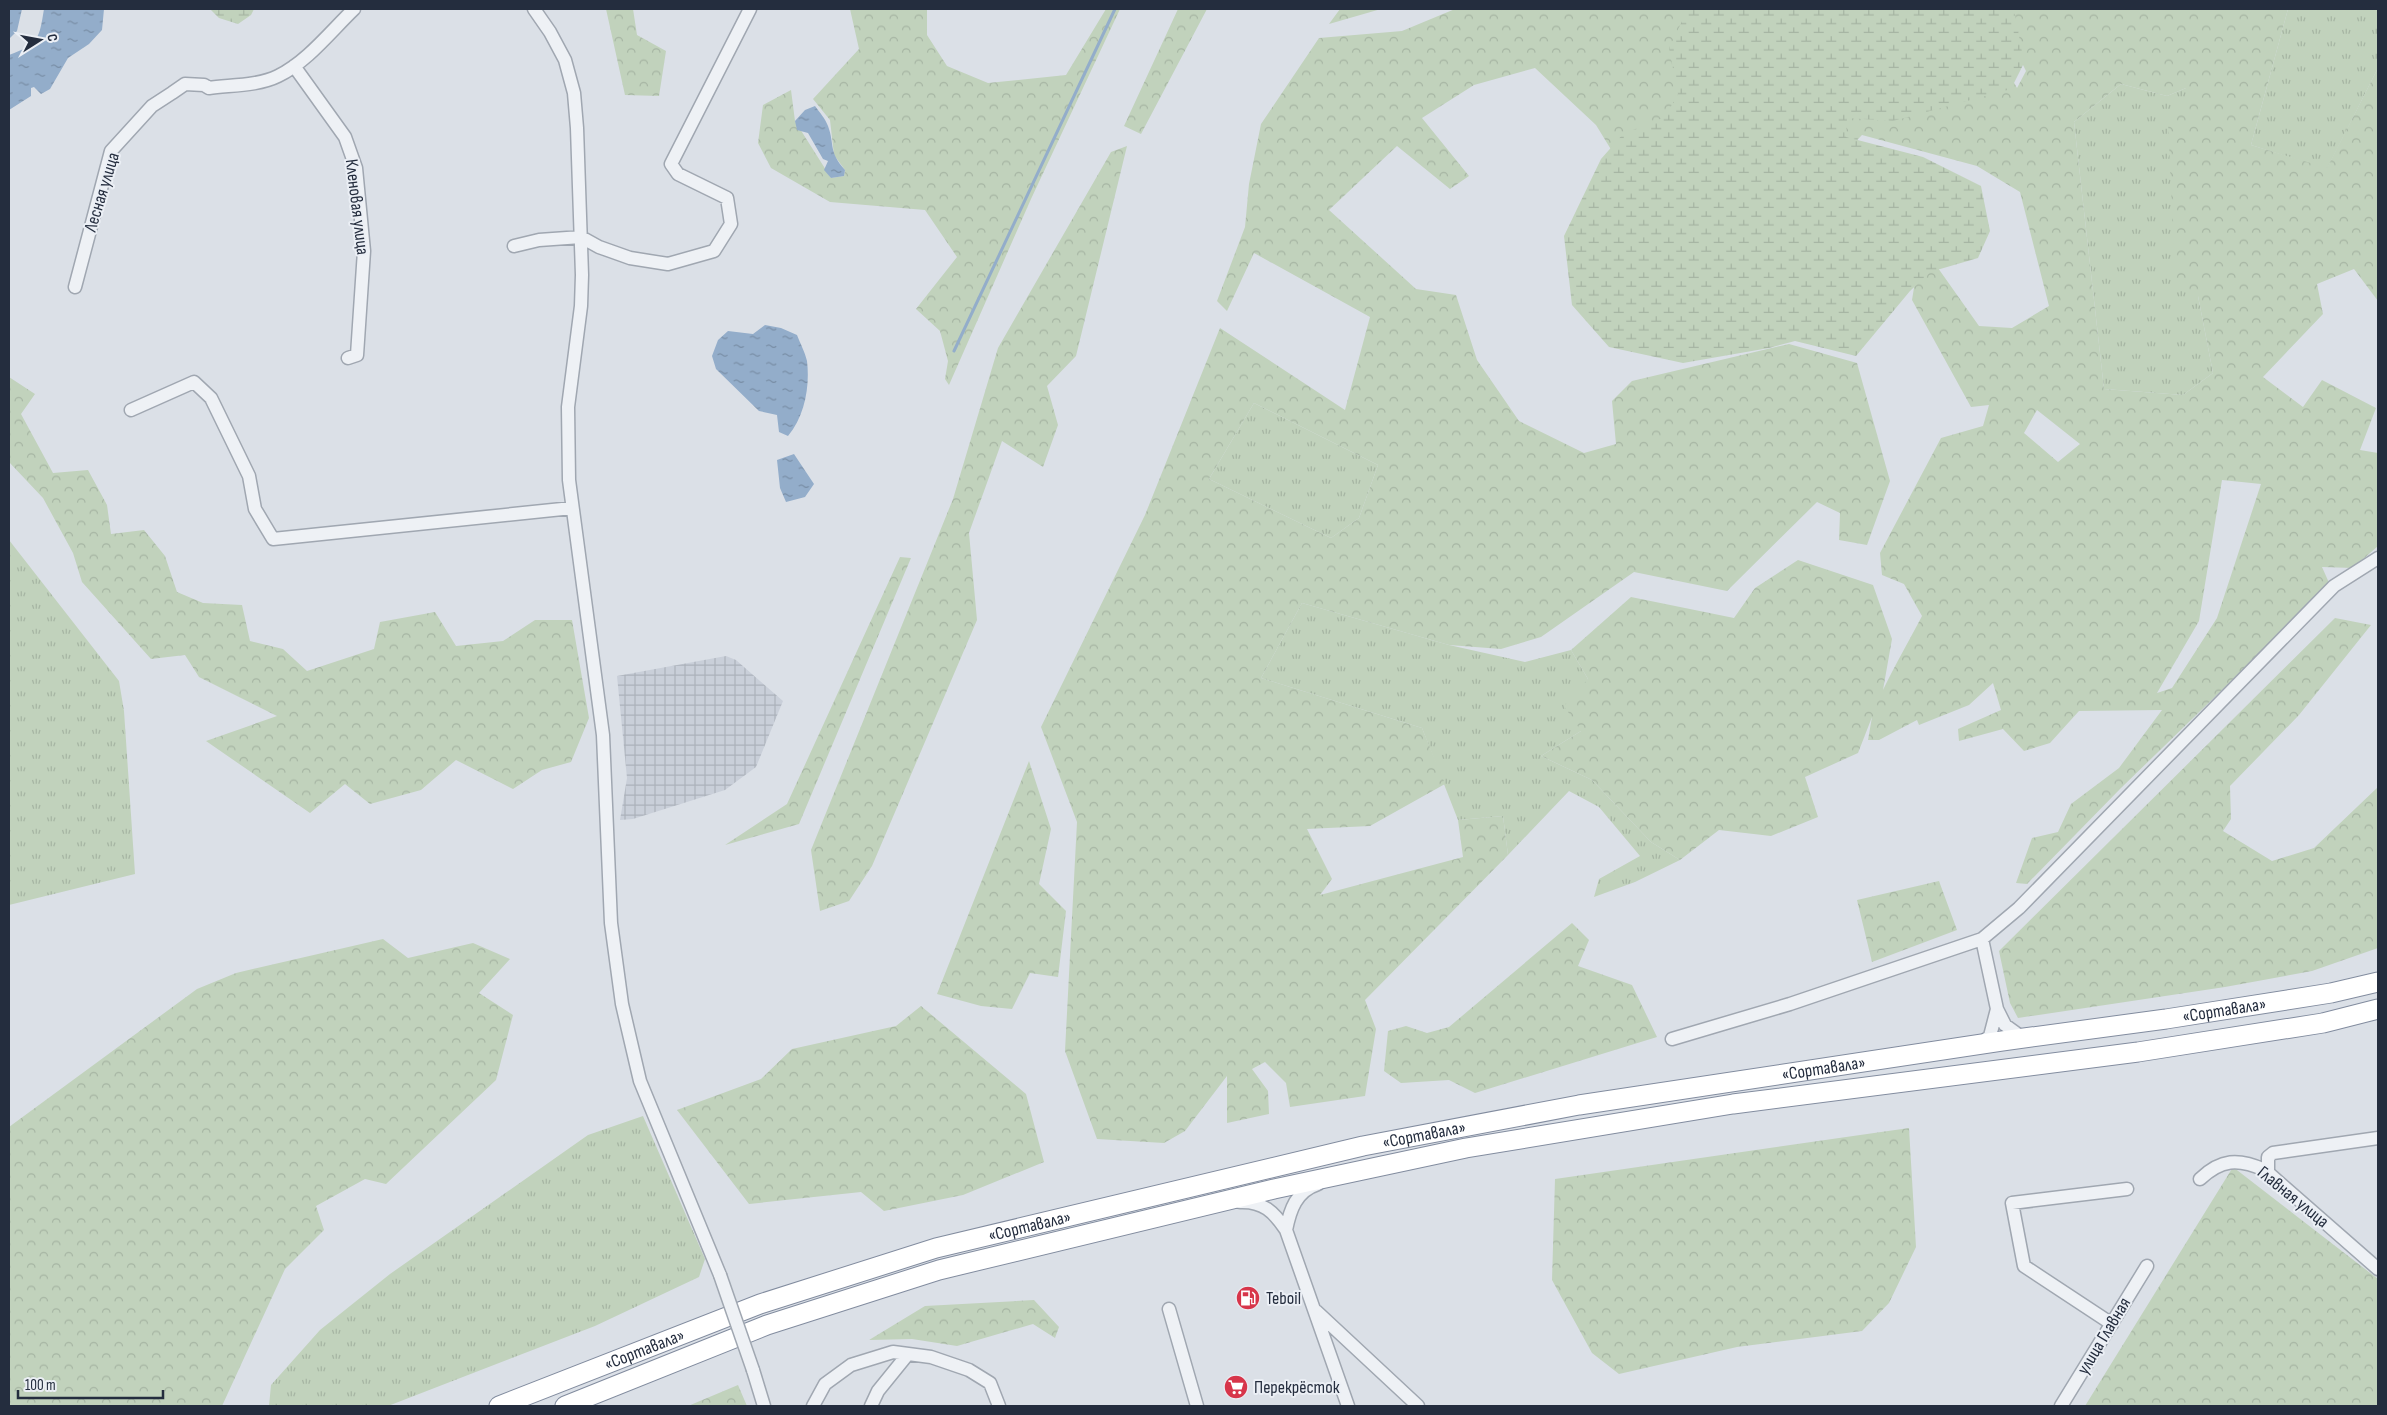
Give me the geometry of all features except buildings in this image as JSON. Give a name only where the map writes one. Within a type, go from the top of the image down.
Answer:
[{"type":"highway","name":"«Сортавала»","points":[[499,1406],[760,1304],[936,1248],[1363,1146],[1579,1105],[2024,1038],[2166,1019],[2331,993],[2378,982]]},
{"type":"highway","name":"«Сортавала»","points":[[565,1406],[767,1325],[939,1270],[1216,1203],[1342,1175],[1466,1148],[1733,1104],[2138,1052],[2323,1023],[2378,1009]]},
{"type":"street","name":"Лесная улица","points":[[75,287],[111,151],[152,106],[185,84],[204,85],[209,88],[256,82],[277,77],[294,66],[354,9]]},
{"type":"street","points":[[534,9],[550,32],[565,60],[574,93],[581,237],[580,306],[568,407],[567,444],[572,508],[603,735],[611,923],[622,1004],[643,1089],[720,1275],[764,1406]]},
{"type":"street","points":[[514,246],[539,240],[581,237],[599,247],[630,258],[668,264],[714,251],[731,224],[727,198],[678,174],[671,164],[750,9]]},
{"type":"street","name":"Кленовая улица","points":[[294,66],[345,137],[356,168],[364,251],[357,355],[348,358]]},
{"type":"street","points":[[131,410],[194,382],[211,398],[249,476],[255,509],[273,539],[572,508]]},
{"type":"street","points":[[1672,1039],[1790,1004],[1982,939],[2019,908],[2334,586],[2378,558]]},
{"type":"street","points":[[1982,939],[1997,1009],[2005,1025],[2024,1038]]},
{"type":"street","points":[[1979,1045],[1990,1036],[1997,1009]]},
{"type":"street","points":[[2268,1173],[2268,1157],[2273,1153],[2378,1138]]},
{"type":"street","name":"Главная улица","points":[[2200,1179],[2212,1167],[2228,1162],[2251,1164],[2268,1173],[2378,1268]]},
{"type":"street","points":[[1286,1230],[1290,1210],[1300,1195],[1309,1187],[1342,1175]]},
{"type":"street","points":[[2112,1324],[2024,1266],[2012,1204],[2127,1189]]},
{"type":"street","points":[[1216,1203],[1248,1202],[1264,1205],[1277,1216],[1286,1230],[1348,1406]]},
{"type":"street","name":"улица Главная","points":[[2061,1406],[2147,1266]]},
{"type":"street","points":[[1169,1309],[1197,1406]]},
{"type":"street","points":[[1313,1309],[1418,1406]]},
{"type":"street","points":[[813,1406],[825,1384],[851,1365],[893,1352],[931,1357],[969,1370],[990,1383],[999,1406]]},
{"type":"street","points":[[871,1406],[878,1391],[908,1354]]},
{"type":"shaded area","points":[[726,656],[736,660],[783,701],[756,767],[725,790],[633,819],[620,820],[627,778],[617,676]]},
{"type":"green space","points":[[210,9],[254,9],[251,15],[238,24],[219,18]]},
{"type":"green space","points":[[606,9],[633,9],[637,35],[666,51],[659,96],[625,95]]},
{"type":"green space","points":[[850,9],[927,9],[927,35],[947,66],[988,83],[1066,75],[1106,9],[1120,9],[1031,199],[949,385],[945,379],[948,361],[940,331],[916,309],[957,257],[925,210],[830,202],[771,168],[758,143],[763,105],[791,90],[795,121],[831,178],[844,176],[845,170],[834,155],[830,120],[813,99],[859,49]]},
{"type":"green space","points":[[1178,9],[1207,9],[1141,134],[1124,126]]},
{"type":"green space","points":[[1340,9],[1381,9],[1329,24]]},
{"type":"green space","points":[[1455,9],[1981,9],[1996,50],[2017,88],[2026,71],[2009,37],[2012,9],[2288,9],[2251,145],[2327,168],[2378,68],[2378,301],[2354,269],[2317,284],[2323,314],[2263,377],[2303,407],[2322,380],[2376,408],[2360,450],[2378,453],[2378,546],[2353,568],[2322,567],[2330,585],[2120,789],[2027,884],[2016,883],[2032,838],[2058,832],[2071,804],[2119,768],[2162,710],[2079,711],[2050,743],[2024,751],[2003,729],[1959,741],[1958,729],[2001,710],[1993,683],[1969,705],[1919,725],[1917,720],[1879,740],[1868,740],[1872,717],[1858,753],[1805,777],[1818,817],[1771,836],[1719,830],[1680,860],[1651,842],[1592,780],[1541,756],[1581,731],[1564,706],[1588,679],[1571,650],[1631,597],[1734,618],[1755,588],[1798,560],[1873,585],[1892,639],[1883,690],[1922,616],[1904,584],[1882,575],[1880,553],[1941,438],[1983,426],[1989,405],[1971,407],[1912,300],[1919,257],[1933,261],[1979,326],[2012,328],[2049,306],[2020,192],[1977,166],[1862,135],[1837,161],[1642,200],[1596,125],[1535,68],[1474,85],[1422,118],[1469,176],[1450,189],[1397,146],[1329,210],[1416,289],[1456,295],[1477,360],[1519,421],[1584,453],[1616,444],[1612,401],[1632,381],[1789,344],[1857,363],[1890,481],[1867,545],[1839,540],[1840,513],[1817,502],[1727,591],[1634,572],[1541,637],[1501,649],[1449,645],[1302,603],[1261,678],[1422,728],[1445,784],[1370,826],[1307,829],[1332,879],[1320,895],[1463,857],[1458,820],[1503,816],[1508,855],[1365,1000],[1376,1029],[1365,1096],[1290,1107],[1286,1083],[1265,1062],[1252,1069],[1268,1091],[1269,1114],[1227,1123],[1227,1076],[1185,1131],[1164,1143],[1097,1139],[1065,1051],[1077,822],[1041,727],[1145,515],[1220,328],[1345,410],[1370,317],[1254,253],[1227,311],[1217,301],[1245,227],[1249,184],[1261,124],[1319,38],[1402,31]],"holes":[[[2121,84],[2167,96],[2186,88],[2186,105],[2168,121],[2175,279],[2198,296],[2213,373],[2183,395],[2104,389],[2074,122]],[[1254,403],[1378,465],[1359,518],[1331,538],[1209,479]],[[2037,410],[2080,444],[2058,462],[2024,433]],[[2222,480],[2261,484],[2217,618],[2172,688],[2157,693],[2199,621]]]},
{"type":"green space","points":[[1688,9],[2014,9],[2024,63],[2011,89],[1893,121],[1847,118],[1846,137],[1923,157],[1981,186],[1990,231],[1978,258],[1930,272],[1910,291],[1856,356],[1795,341],[1769,348],[1683,363],[1609,347],[1572,305],[1564,236],[1601,159],[1623,134],[1665,117],[1678,94],[1669,48]]},
{"type":"green space","points":[[2288,9],[2378,9],[2378,68],[2327,169],[2251,145]]},
{"type":"green space","points":[[2121,84],[2167,96],[2186,88],[2198,296],[2213,373],[2183,395],[2104,389],[2074,122]]},
{"type":"green space","points":[[1127,146],[1076,356],[1047,386],[1058,425],[1043,467],[1002,441],[969,533],[977,620],[872,866],[849,901],[820,911],[811,850],[953,499],[998,348],[1111,152]]},
{"type":"green space","points":[[9,377],[35,394],[21,414],[53,473],[88,470],[107,505],[111,534],[144,530],[165,556],[177,592],[203,603],[242,605],[250,641],[283,649],[307,671],[374,649],[380,622],[435,612],[456,646],[503,641],[535,620],[572,620],[589,718],[571,762],[542,770],[513,789],[456,760],[421,790],[370,804],[345,784],[310,813],[206,741],[277,716],[199,677],[185,655],[151,659],[82,582],[73,553],[43,498],[9,462]]},
{"type":"green space","points":[[1254,403],[1378,465],[1359,518],[1331,538],[1209,479]]},
{"type":"green space","points":[[9,540],[119,681],[124,711],[135,874],[9,905]]},
{"type":"green space","points":[[900,557],[911,558],[799,824],[725,845],[787,804]]},
{"type":"green space","points":[[1302,603],[1449,645],[1525,662],[1571,650],[1588,679],[1581,731],[1541,756],[1592,780],[1651,842],[1680,860],[1635,882],[1594,897],[1599,879],[1640,856],[1599,807],[1569,791],[1508,855],[1503,816],[1458,820],[1422,728],[1261,678]]},
{"type":"green space","points":[[2335,618],[2371,625],[2299,715],[2230,786],[2231,819],[2223,831],[2272,861],[2314,848],[2378,787],[2378,948],[2312,971],[2225,987],[2018,1018],[2010,1003],[1999,951]]},
{"type":"green space","points":[[1029,761],[1051,829],[1039,884],[1066,911],[1058,977],[1030,973],[1012,1009],[981,1006],[937,994]]},
{"type":"green space","points":[[1939,881],[1957,930],[1872,962],[1857,900]]},
{"type":"green space","points":[[1572,923],[1589,940],[1578,966],[1632,985],[1657,1037],[1475,1093],[1449,1080],[1401,1083],[1384,1071],[1388,1031],[1406,1026],[1427,1033],[1449,1027]]},
{"type":"green space","points":[[383,939],[408,958],[473,943],[510,959],[479,993],[513,1015],[496,1080],[386,1184],[365,1179],[316,1206],[324,1230],[285,1269],[222,1406],[9,1406],[9,1127],[197,989],[236,973]]},
{"type":"green space","points":[[921,1006],[1026,1094],[1044,1162],[963,1195],[884,1211],[861,1192],[749,1204],[677,1110],[761,1079],[792,1049],[896,1026]]},
{"type":"green space","points":[[643,1116],[705,1259],[699,1277],[595,1326],[388,1406],[269,1406],[271,1385],[320,1330],[390,1274],[588,1135]]},
{"type":"green space","points":[[1909,1128],[1916,1247],[1889,1303],[1862,1331],[1737,1347],[1619,1374],[1592,1353],[1552,1280],[1555,1179]]},
{"type":"green space","points":[[2233,1167],[2378,1279],[2378,1406],[2085,1406]]},
{"type":"green space","points":[[1034,1300],[1059,1327],[1055,1338],[1033,1324],[957,1346],[912,1339],[869,1340],[925,1306]]},
{"type":"green space","points":[[738,1385],[747,1406],[688,1406]]},
{"type":"water","points":[[9,9],[22,9],[17,31],[9,39]]},
{"type":"water","points":[[44,9],[104,9],[102,30],[89,44],[68,58],[50,89],[41,94],[34,87],[31,88],[31,96],[9,110],[9,55],[32,44],[36,39],[41,27]]},
{"type":"water","points":[[815,106],[828,126],[834,153],[845,170],[844,176],[831,178],[824,170],[828,161],[823,159],[808,133],[797,130],[795,121],[805,110]]},
{"type":"water","points":[[765,325],[781,328],[797,335],[807,361],[808,380],[805,400],[799,419],[788,436],[779,432],[777,415],[759,411],[716,369],[712,356],[718,340],[728,331],[753,334]]},
{"type":"water","points":[[794,454],[814,484],[805,497],[786,502],[780,488],[777,460]]},
{"type":"waterway","points":[[954,351],[1115,9]]},
{"type":"place","name":"Teboil","points":[[1248,1298]]},
{"type":"place","name":"Перекрёсток","points":[[1236,1387]]}]
